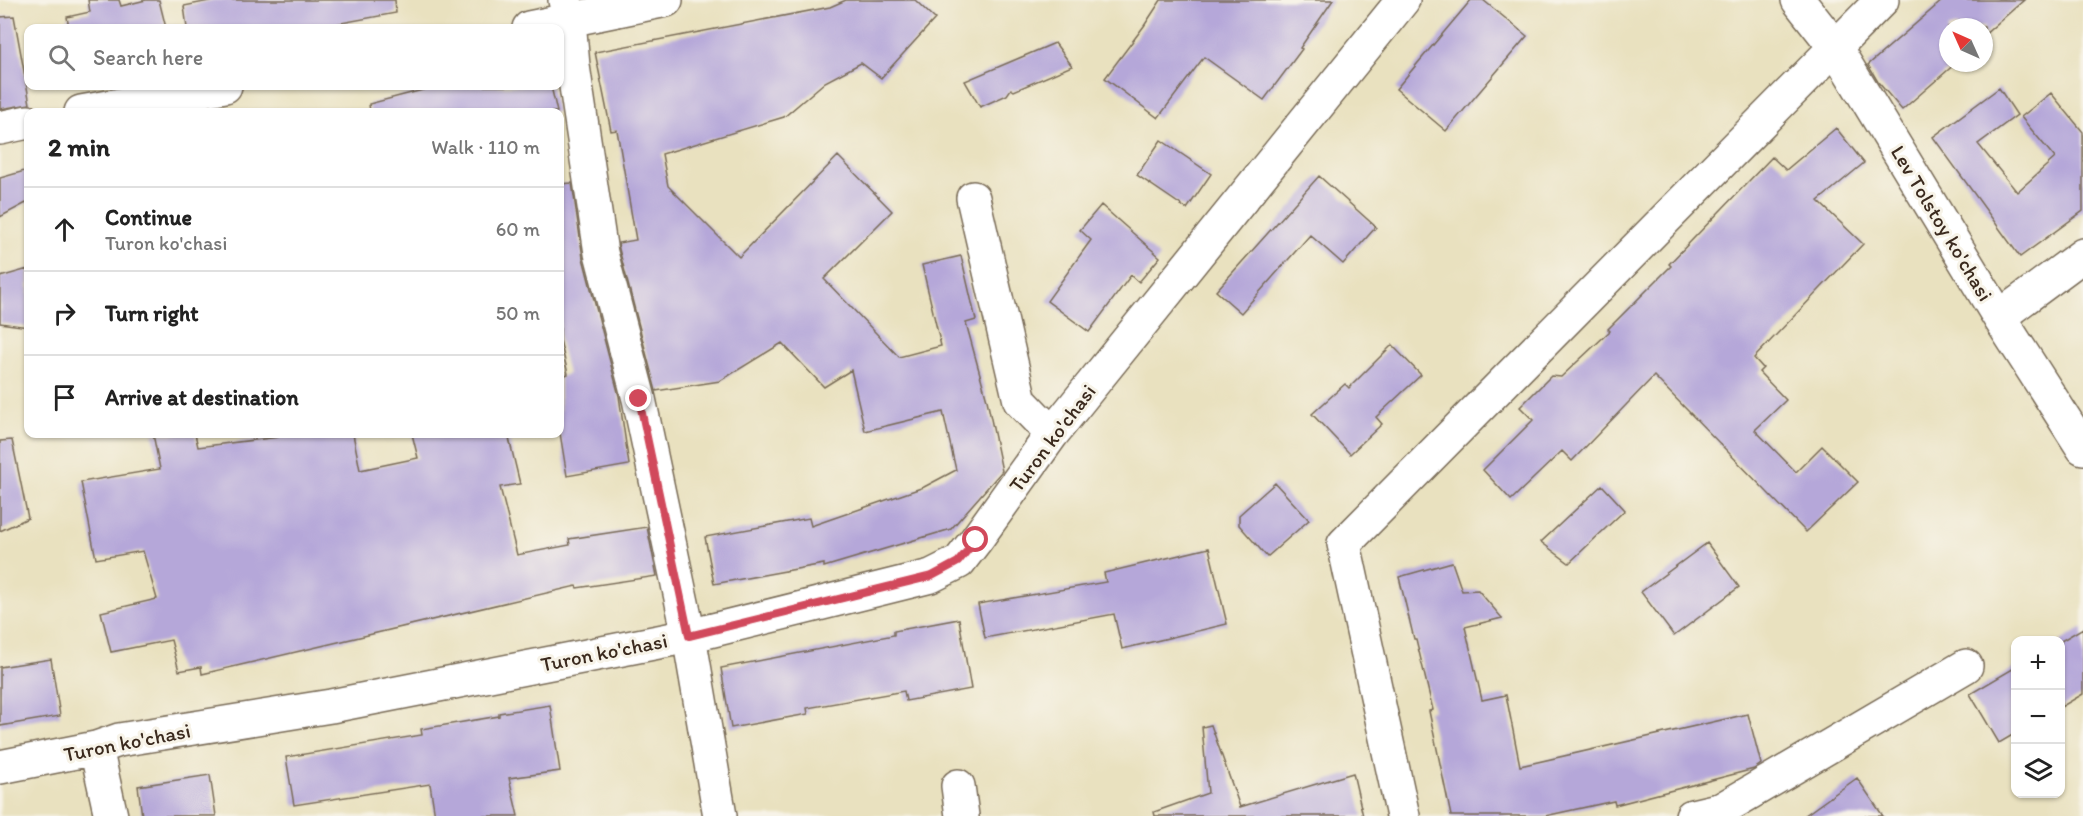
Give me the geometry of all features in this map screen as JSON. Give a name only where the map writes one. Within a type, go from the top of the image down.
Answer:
[{"type":"street","points":[[537,24],[567,10],[666,0]]},
{"type":"street","name":"Turon ko'chasi","points":[[0,767],[96,748],[119,740],[331,706],[689,636],[932,576],[958,562],[1052,434],[1403,0]]},
{"type":"street","name":"Lev Tolstoy ko'chasi","points":[[1798,0],[1835,48],[1999,317],[2083,448]]},
{"type":"street","points":[[1403,816],[1344,544],[1882,0]]},
{"type":"street","points":[[567,10],[573,66],[601,253],[639,399],[689,636],[720,816]]},
{"type":"street","points":[[103,108],[203,90]]},
{"type":"street","points":[[0,128],[24,123]]},
{"type":"street","points":[[974,198],[1020,401],[1052,434]]},
{"type":"street","points":[[1999,317],[2083,255]]},
{"type":"street","points":[[1692,816],[1722,809],[1966,666]]},
{"type":"street","points":[[96,748],[111,816]]},
{"type":"building","points":[[88,0],[119,0],[121,6],[146,0],[159,0],[165,24],[68,24],[67,17],[90,12]]},
{"type":"building","points":[[214,0],[395,0],[396,13],[336,24],[186,24],[184,6]]},
{"type":"building","points":[[846,0],[915,0],[935,19],[881,78],[861,63],[825,82],[784,117],[662,154],[668,186],[739,257],[838,156],[892,211],[824,279],[899,357],[941,346],[922,265],[961,256],[976,320],[966,323],[987,400],[1002,471],[951,529],[824,567],[824,564],[714,584],[705,537],[809,518],[811,526],[924,487],[956,470],[943,412],[865,431],[851,370],[824,387],[782,343],[720,381],[656,391],[619,249],[618,243],[636,240],[617,130],[611,131],[595,52],[830,7]]},
{"type":"building","points":[[1161,0],[1333,0],[1300,48],[1302,49],[1264,100],[1204,57],[1158,118],[1105,78]]},
{"type":"building","points":[[1471,0],[1483,0],[1527,36],[1446,131],[1396,89]]},
{"type":"building","points":[[1943,0],[2024,0],[1993,27],[1993,18],[1939,18],[1939,72],[1946,72],[1902,110],[1878,82],[1868,65]]},
{"type":"building","points":[[14,16],[24,71],[24,90],[27,90],[30,104],[0,109],[0,17]]},
{"type":"building","points":[[1055,43],[1072,66],[1014,91],[1011,89],[1007,95],[980,107],[965,81]]},
{"type":"building","points":[[1999,88],[2017,115],[1978,144],[2017,192],[2055,158],[2021,117],[2051,93],[2083,132],[2083,211],[2020,257],[1933,137]]},
{"type":"building","points":[[423,90],[552,90],[556,108],[370,108],[369,104]]},
{"type":"building","points":[[1836,128],[1864,163],[1818,201],[1863,244],[1754,358],[1763,368],[1759,372],[1786,400],[1755,430],[1796,472],[1822,446],[1858,482],[1806,532],[1654,376],[1572,461],[1562,451],[1511,500],[1483,470],[1533,420],[1520,407],[1551,376],[1561,377],[1610,331],[1608,329],[1671,266],[1669,264],[1772,157],[1786,170]]},
{"type":"building","points":[[1161,140],[1211,174],[1187,209],[1137,175]]},
{"type":"building","points":[[24,171],[24,204],[0,217],[0,178]]},
{"type":"building","points":[[1319,176],[1376,227],[1343,264],[1310,235],[1241,313],[1216,291]]},
{"type":"building","points":[[572,183],[583,258],[619,396],[629,465],[567,476],[561,438],[564,438],[564,376],[568,374],[564,357],[564,184]]},
{"type":"building","points":[[1101,205],[1160,257],[1139,282],[1131,275],[1089,332],[1047,301],[1091,240],[1080,230]]},
{"type":"building","points":[[24,270],[24,326],[0,323],[0,277]]},
{"type":"building","points":[[1392,345],[1421,375],[1376,417],[1382,424],[1350,454],[1312,414],[1345,384],[1349,388]]},
{"type":"building","points":[[154,438],[196,438],[198,447],[270,438],[354,438],[360,470],[418,458],[413,438],[509,438],[520,484],[500,487],[517,555],[570,545],[569,539],[647,527],[657,576],[577,588],[576,586],[202,674],[201,667],[179,671],[171,640],[111,652],[101,612],[157,599],[143,551],[96,559],[81,482],[160,469]]},
{"type":"building","points":[[12,440],[28,518],[0,531],[0,441]]},
{"type":"building","points":[[1275,483],[1309,520],[1267,557],[1239,525],[1239,515]]},
{"type":"building","points":[[1602,485],[1625,510],[1569,563],[1541,542]]},
{"type":"building","points":[[1707,543],[1739,587],[1674,636],[1641,592]]},
{"type":"building","points":[[1209,548],[1227,624],[1122,649],[1114,614],[985,638],[978,604],[1106,582],[1104,573]]},
{"type":"building","points":[[1452,562],[1462,591],[1478,590],[1502,618],[1465,627],[1482,700],[1506,695],[1520,766],[1748,714],[1761,764],[1754,769],[1615,805],[1614,801],[1545,816],[1451,816],[1429,711],[1433,710],[1399,577]]},
{"type":"building","points":[[959,619],[971,689],[906,701],[904,691],[807,708],[808,714],[731,728],[721,668],[894,635],[894,631]]},
{"type":"building","points":[[2083,628],[2083,694],[2065,705],[2065,690],[2065,639]]},
{"type":"building","points":[[51,659],[60,716],[0,726],[0,667]]},
{"type":"building","points":[[2011,670],[2011,736],[1999,743],[1970,694]]},
{"type":"building","points":[[550,705],[560,771],[509,778],[518,816],[435,816],[430,784],[294,805],[286,757],[422,735],[421,729]]},
{"type":"building","points":[[1211,725],[1240,807],[1353,773],[1363,816],[1155,816],[1154,812],[1208,793],[1202,727]]},
{"type":"building","points":[[210,775],[216,816],[142,816],[138,786]]},
{"type":"building","points":[[1857,778],[1883,816],[1804,816]]},
{"type":"route","points":[[639,399],[689,636],[932,576],[958,562],[976,540]]}]
